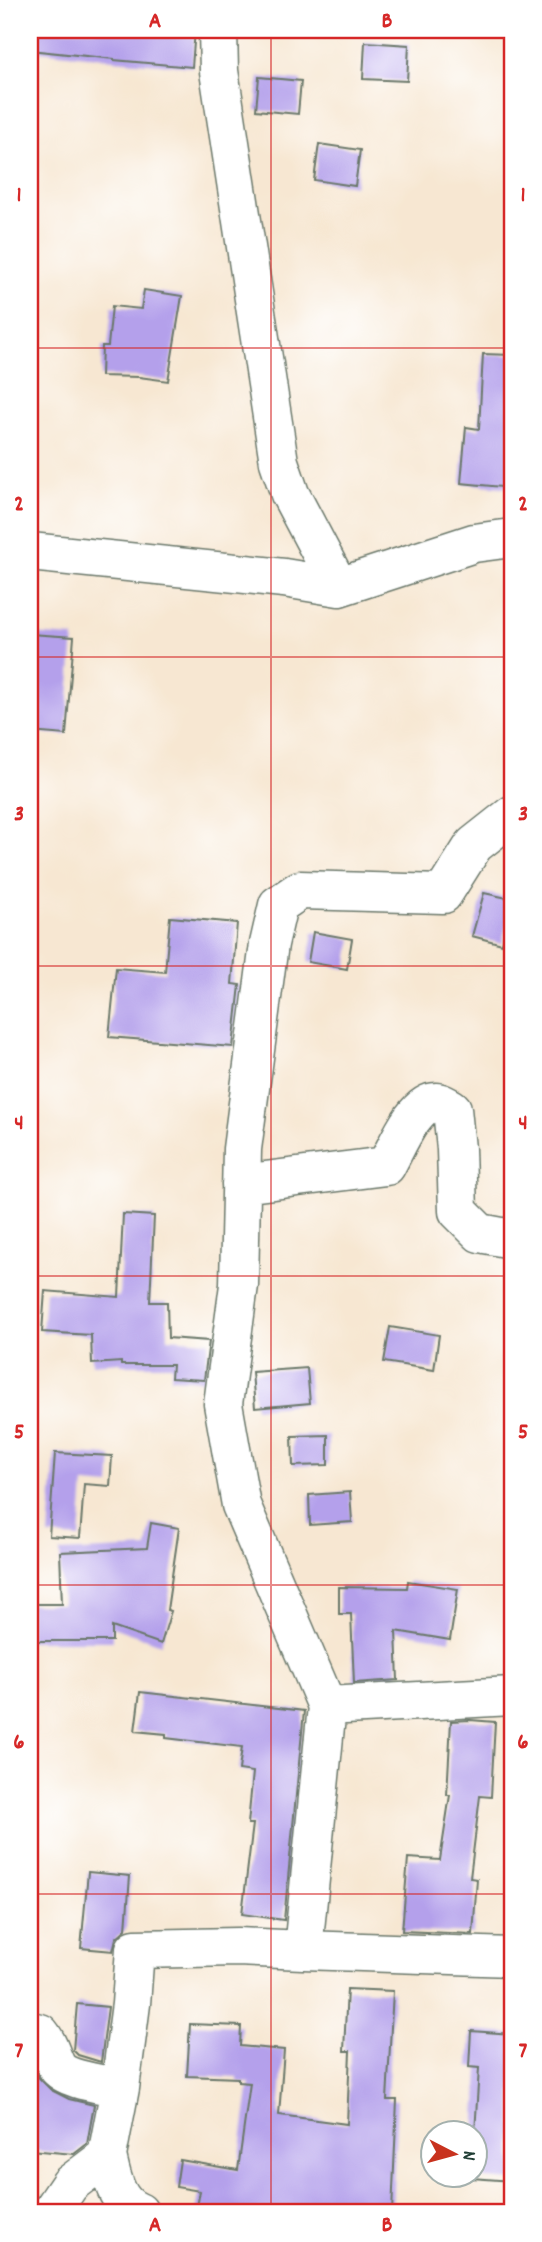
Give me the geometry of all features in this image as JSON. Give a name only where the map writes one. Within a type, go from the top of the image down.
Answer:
[{"type":"street","points":[[218,30],[219,71],[279,462],[290,494],[339,587]]},
{"type":"street","points":[[30,552],[284,578],[339,587],[474,543],[512,538]]},
{"type":"street","points":[[303,1950],[327,1706],[241,1505],[223,1404],[239,1285],[242,1149],[269,943],[278,905],[300,890],[443,894],[474,845],[512,815]]},
{"type":"street","points":[[241,1184],[386,1166],[409,1124],[423,1105],[438,1102],[452,1109],[458,1211],[480,1233],[512,1239]]},
{"type":"street","points":[[327,1706],[512,1696]]},
{"type":"street","points":[[139,2212],[131,2210],[115,2189],[107,2156],[120,2088],[135,1950],[238,1947],[512,1956]]},
{"type":"street","points":[[30,2031],[40,2033],[49,2044],[55,2064],[61,2072],[120,2088]]},
{"type":"street","points":[[51,2212],[69,2184],[107,2156]]},
{"type":"building","points":[[30,30],[195,30],[192,67],[30,50]]},
{"type":"building","points":[[365,42],[409,45],[407,81],[363,79]]},
{"type":"building","points":[[259,77],[301,81],[298,114],[256,110]]},
{"type":"building","points":[[319,144],[360,150],[355,186],[314,180]]},
{"type":"building","points":[[144,290],[182,296],[168,381],[101,376],[102,346],[108,346],[112,306],[141,309]]},
{"type":"building","points":[[483,354],[512,355],[512,488],[461,483],[466,427],[479,429]]},
{"type":"building","points":[[30,634],[74,637],[66,735],[30,732]]},
{"type":"building","points":[[484,893],[512,899],[502,944],[472,936]]},
{"type":"building","points":[[170,917],[237,923],[232,984],[240,985],[233,1047],[109,1037],[116,968],[165,972]]},
{"type":"building","points":[[313,932],[352,939],[347,969],[308,962]]},
{"type":"building","points":[[123,1214],[154,1216],[150,1302],[167,1302],[168,1338],[209,1341],[204,1380],[171,1378],[172,1365],[121,1365],[121,1362],[92,1364],[91,1335],[42,1332],[45,1291],[119,1297]]},
{"type":"building","points":[[390,1327],[439,1335],[434,1370],[384,1362]]},
{"type":"building","points":[[307,1368],[310,1403],[255,1408],[252,1372]]},
{"type":"building","points":[[328,1435],[328,1465],[293,1466],[292,1436]]},
{"type":"building","points":[[55,1453],[112,1456],[110,1486],[84,1484],[80,1538],[49,1536]]},
{"type":"building","points":[[350,1492],[352,1522],[310,1525],[309,1495]]},
{"type":"building","points":[[151,1523],[179,1528],[167,1610],[171,1611],[161,1644],[112,1627],[112,1641],[30,1641],[30,1604],[62,1604],[60,1552],[147,1548]]},
{"type":"building","points":[[408,1581],[458,1589],[450,1640],[396,1631],[398,1680],[354,1683],[351,1614],[339,1614],[339,1587],[407,1588]]},
{"type":"building","points":[[140,1692],[304,1711],[284,1920],[242,1914],[253,1824],[248,1824],[253,1772],[239,1770],[242,1747],[166,1738],[166,1734],[135,1731]]},
{"type":"building","points":[[451,1721],[495,1722],[491,1797],[480,1796],[470,1878],[477,1879],[473,1934],[402,1931],[408,1858],[440,1860],[450,1795],[447,1795]]},
{"type":"building","points":[[88,1872],[130,1876],[126,1929],[116,1938],[113,1951],[81,1948]]},
{"type":"building","points":[[347,1989],[393,1991],[387,2100],[397,2100],[392,2212],[196,2212],[200,2191],[176,2187],[180,2160],[238,2170],[250,2083],[238,2082],[238,2078],[187,2076],[190,2024],[241,2026],[240,2046],[284,2050],[279,2115],[347,2124],[350,2051],[344,2051]]},
{"type":"building","points":[[77,2004],[108,2007],[101,2062],[78,2055],[73,2050]]},
{"type":"building","points":[[471,2031],[512,2034],[512,2181],[490,2179],[490,2120],[476,2120],[479,2068],[469,2067]]},
{"type":"building","points":[[30,2059],[38,2077],[51,2090],[69,2099],[94,2105],[87,2144],[74,2154],[30,2150]]}]
